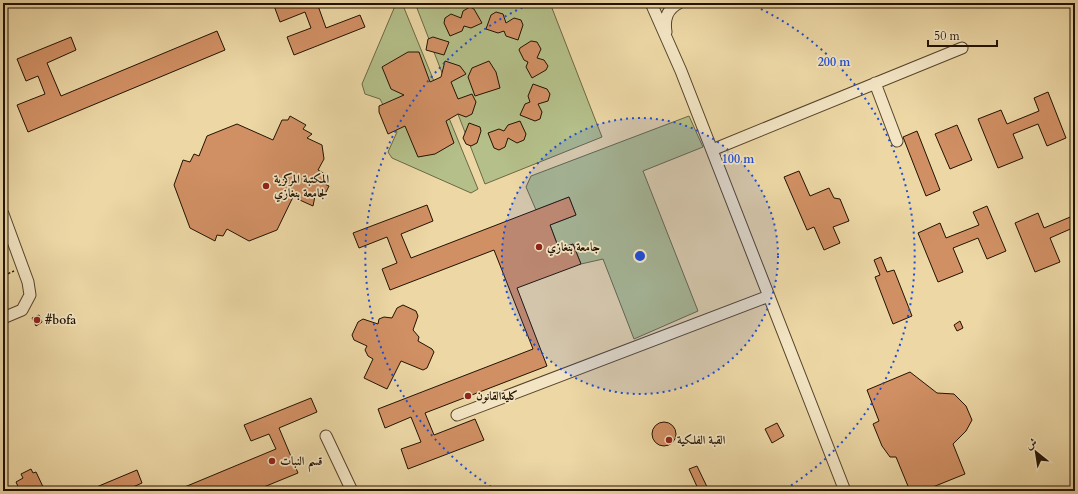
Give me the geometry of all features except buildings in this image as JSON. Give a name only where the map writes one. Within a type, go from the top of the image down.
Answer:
[{"type":"lane","points":[[651,3],[712,150],[845,491]]},
{"type":"lane","points":[[667,39],[665,24],[666,15],[671,8],[679,3]]},
{"type":"lane","points":[[712,150],[962,48]]},
{"type":"lane","points":[[875,83],[897,141]]},
{"type":"lane","points":[[3,214],[28,282],[30,295],[22,310],[3,318]]},
{"type":"lane","points":[[457,415],[769,296]]},
{"type":"lane","points":[[326,436],[352,491]]},
{"type":"green space","points":[[402,3],[478,189],[471,193],[392,158],[388,152],[397,132],[380,99],[365,94],[362,84],[395,6]]},
{"type":"green space","points":[[415,3],[550,3],[602,137],[485,184]]},
{"type":"green space","points":[[689,116],[703,147],[643,171],[698,311],[634,339],[603,259],[581,264],[573,244],[559,249],[550,225],[576,215],[569,197],[536,210],[526,187],[531,176]]},
{"type":"place","name":"المكتبة المركزية لجامعة بنغازي","points":[[266,186]]},
{"type":"place","name":"جامعة بنغازي","points":[[539,247]]},
{"type":"place","name":"#bofa","points":[[37,320]]},
{"type":"place","name":"كليةالقانون","points":[[468,396]]},
{"type":"place","name":"القبة الفلكية","points":[[669,440]]},
{"type":"place","name":"قسم النبات","points":[[272,461]]}]
